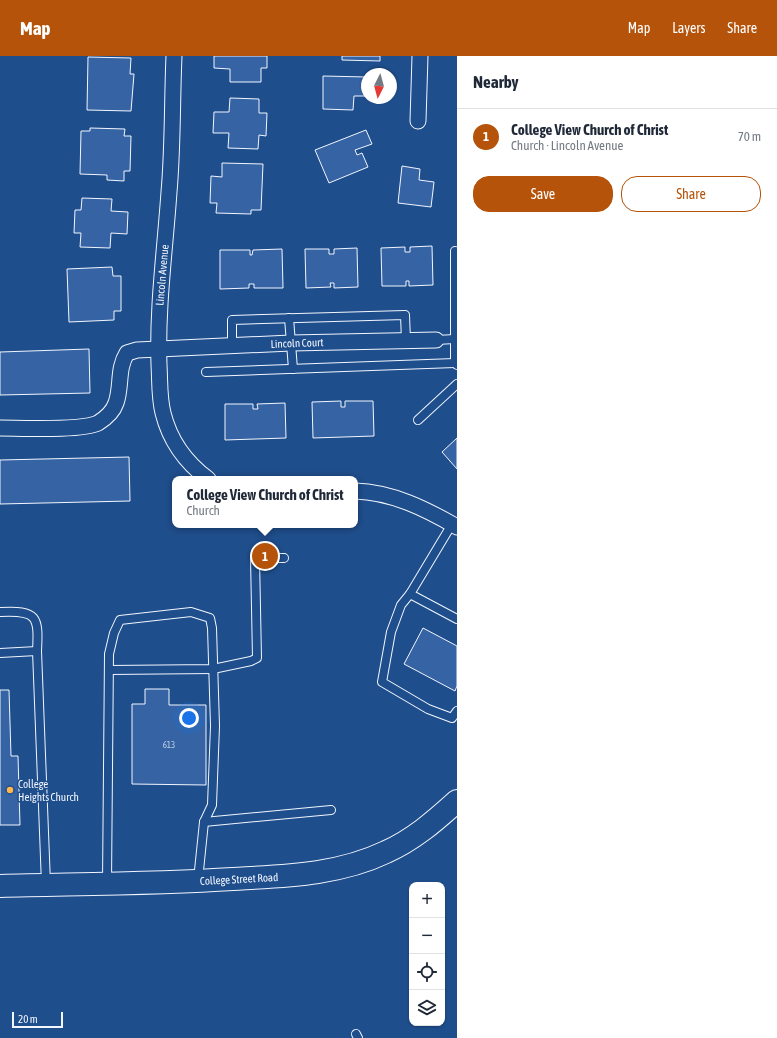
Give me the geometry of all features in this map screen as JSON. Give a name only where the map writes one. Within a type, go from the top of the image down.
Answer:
[{"type":"street","name":"Lincoln Avenue","points":[[174,56],[170,190],[159,314],[158,350],[160,398],[168,428],[183,457],[194,469],[204,476]]},
{"type":"street","points":[[418,121],[420,56]]},
{"type":"street","name":"Lincoln Court","points":[[0,428],[81,427],[97,423],[110,414],[116,404],[121,367],[127,353],[137,350],[291,343],[436,340]]},
{"type":"street","points":[[358,492],[396,498],[455,526]]},
{"type":"street","name":"College Street Road","points":[[0,886],[198,881],[311,874],[352,865],[386,852],[428,828],[457,801]]},
{"type":"lane","points":[[206,372],[456,364],[455,251]]},
{"type":"lane","points":[[232,346],[232,320],[289,318],[405,315],[406,340]]},
{"type":"lane","points":[[289,318],[293,369]]},
{"type":"lane","points":[[436,340],[455,339]]},
{"type":"lane","points":[[418,420],[457,384]]},
{"type":"lane","points":[[455,526],[410,594],[401,605],[391,632],[382,682],[428,709],[452,718],[457,710]]},
{"type":"lane","points":[[109,670],[213,669],[251,661],[256,658],[255,558],[284,558]]},
{"type":"lane","points":[[410,594],[457,619]]},
{"type":"lane","points":[[0,612],[21,611],[35,619],[38,627],[37,651],[46,885]]},
{"type":"lane","points":[[108,883],[109,670],[114,633],[120,620],[191,612],[210,618],[212,628],[215,726],[212,805],[204,822],[198,881]]},
{"type":"lane","points":[[0,653],[37,651]]},
{"type":"lane","points":[[204,822],[331,810]]},
{"type":"building","points":[[214,56],[267,56],[267,68],[261,68],[261,82],[230,82],[230,69],[214,68]]},
{"type":"building","points":[[342,56],[380,56],[380,61],[342,60]]},
{"type":"building","points":[[88,57],[131,58],[130,74],[134,74],[131,111],[87,110]]},
{"type":"building","points":[[323,76],[361,77],[361,96],[354,96],[353,110],[323,109]]},
{"type":"building","points":[[230,98],[259,99],[259,113],[267,113],[266,136],[259,135],[258,149],[228,148],[229,133],[213,133],[214,112],[229,112]]},
{"type":"building","points":[[90,128],[125,129],[124,136],[131,136],[130,171],[124,171],[124,181],[107,180],[107,175],[80,174],[81,131],[90,131]]},
{"type":"building","points":[[366,130],[372,144],[355,150],[357,155],[362,153],[368,167],[329,183],[315,150]]},
{"type":"building","points":[[222,163],[263,164],[261,210],[251,210],[251,214],[216,213],[217,203],[210,203],[211,176],[222,177]]},
{"type":"building","points":[[402,166],[420,169],[419,180],[434,182],[431,207],[398,203]]},
{"type":"building","points":[[82,198],[112,199],[111,211],[128,212],[127,234],[111,233],[110,248],[80,247],[81,233],[74,233],[75,210],[81,210]]},
{"type":"building","points":[[432,246],[433,285],[409,286],[409,281],[406,281],[406,286],[382,286],[381,248],[405,247],[405,252],[410,252],[410,247]]},
{"type":"building","points":[[357,248],[358,287],[334,288],[334,283],[330,283],[331,287],[306,288],[305,249],[329,249],[329,254],[334,254],[334,249]]},
{"type":"building","points":[[282,249],[283,288],[254,288],[254,284],[249,284],[249,288],[220,289],[220,250],[250,250],[250,255],[252,255],[253,250]]},
{"type":"building","points":[[112,267],[113,276],[121,276],[121,311],[114,311],[114,320],[69,322],[67,269]]},
{"type":"building","points":[[89,349],[90,393],[0,395],[0,352]]},
{"type":"building","points":[[341,401],[341,407],[345,407],[345,401],[373,401],[374,436],[313,438],[312,402]]},
{"type":"building","points":[[285,403],[286,438],[225,440],[225,404],[253,404],[253,409],[258,409],[257,404]]},
{"type":"building","points":[[457,438],[457,469],[442,452]]},
{"type":"building","points":[[129,457],[130,501],[0,504],[0,460]]},
{"type":"building","points":[[423,628],[457,646],[457,686],[455,691],[404,664]]},
{"type":"building","points":[[145,689],[169,689],[169,705],[206,705],[206,785],[132,784],[132,704],[145,704]]},
{"type":"building","name":"College Heights Church","points":[[0,690],[9,690],[11,756],[18,756],[20,825],[0,825]]},
{"type":"place","name":"College View Church of Christ","points":[[265,556]]},
{"type":"place","name":"College Heights Church","points":[[10,790]]}]
